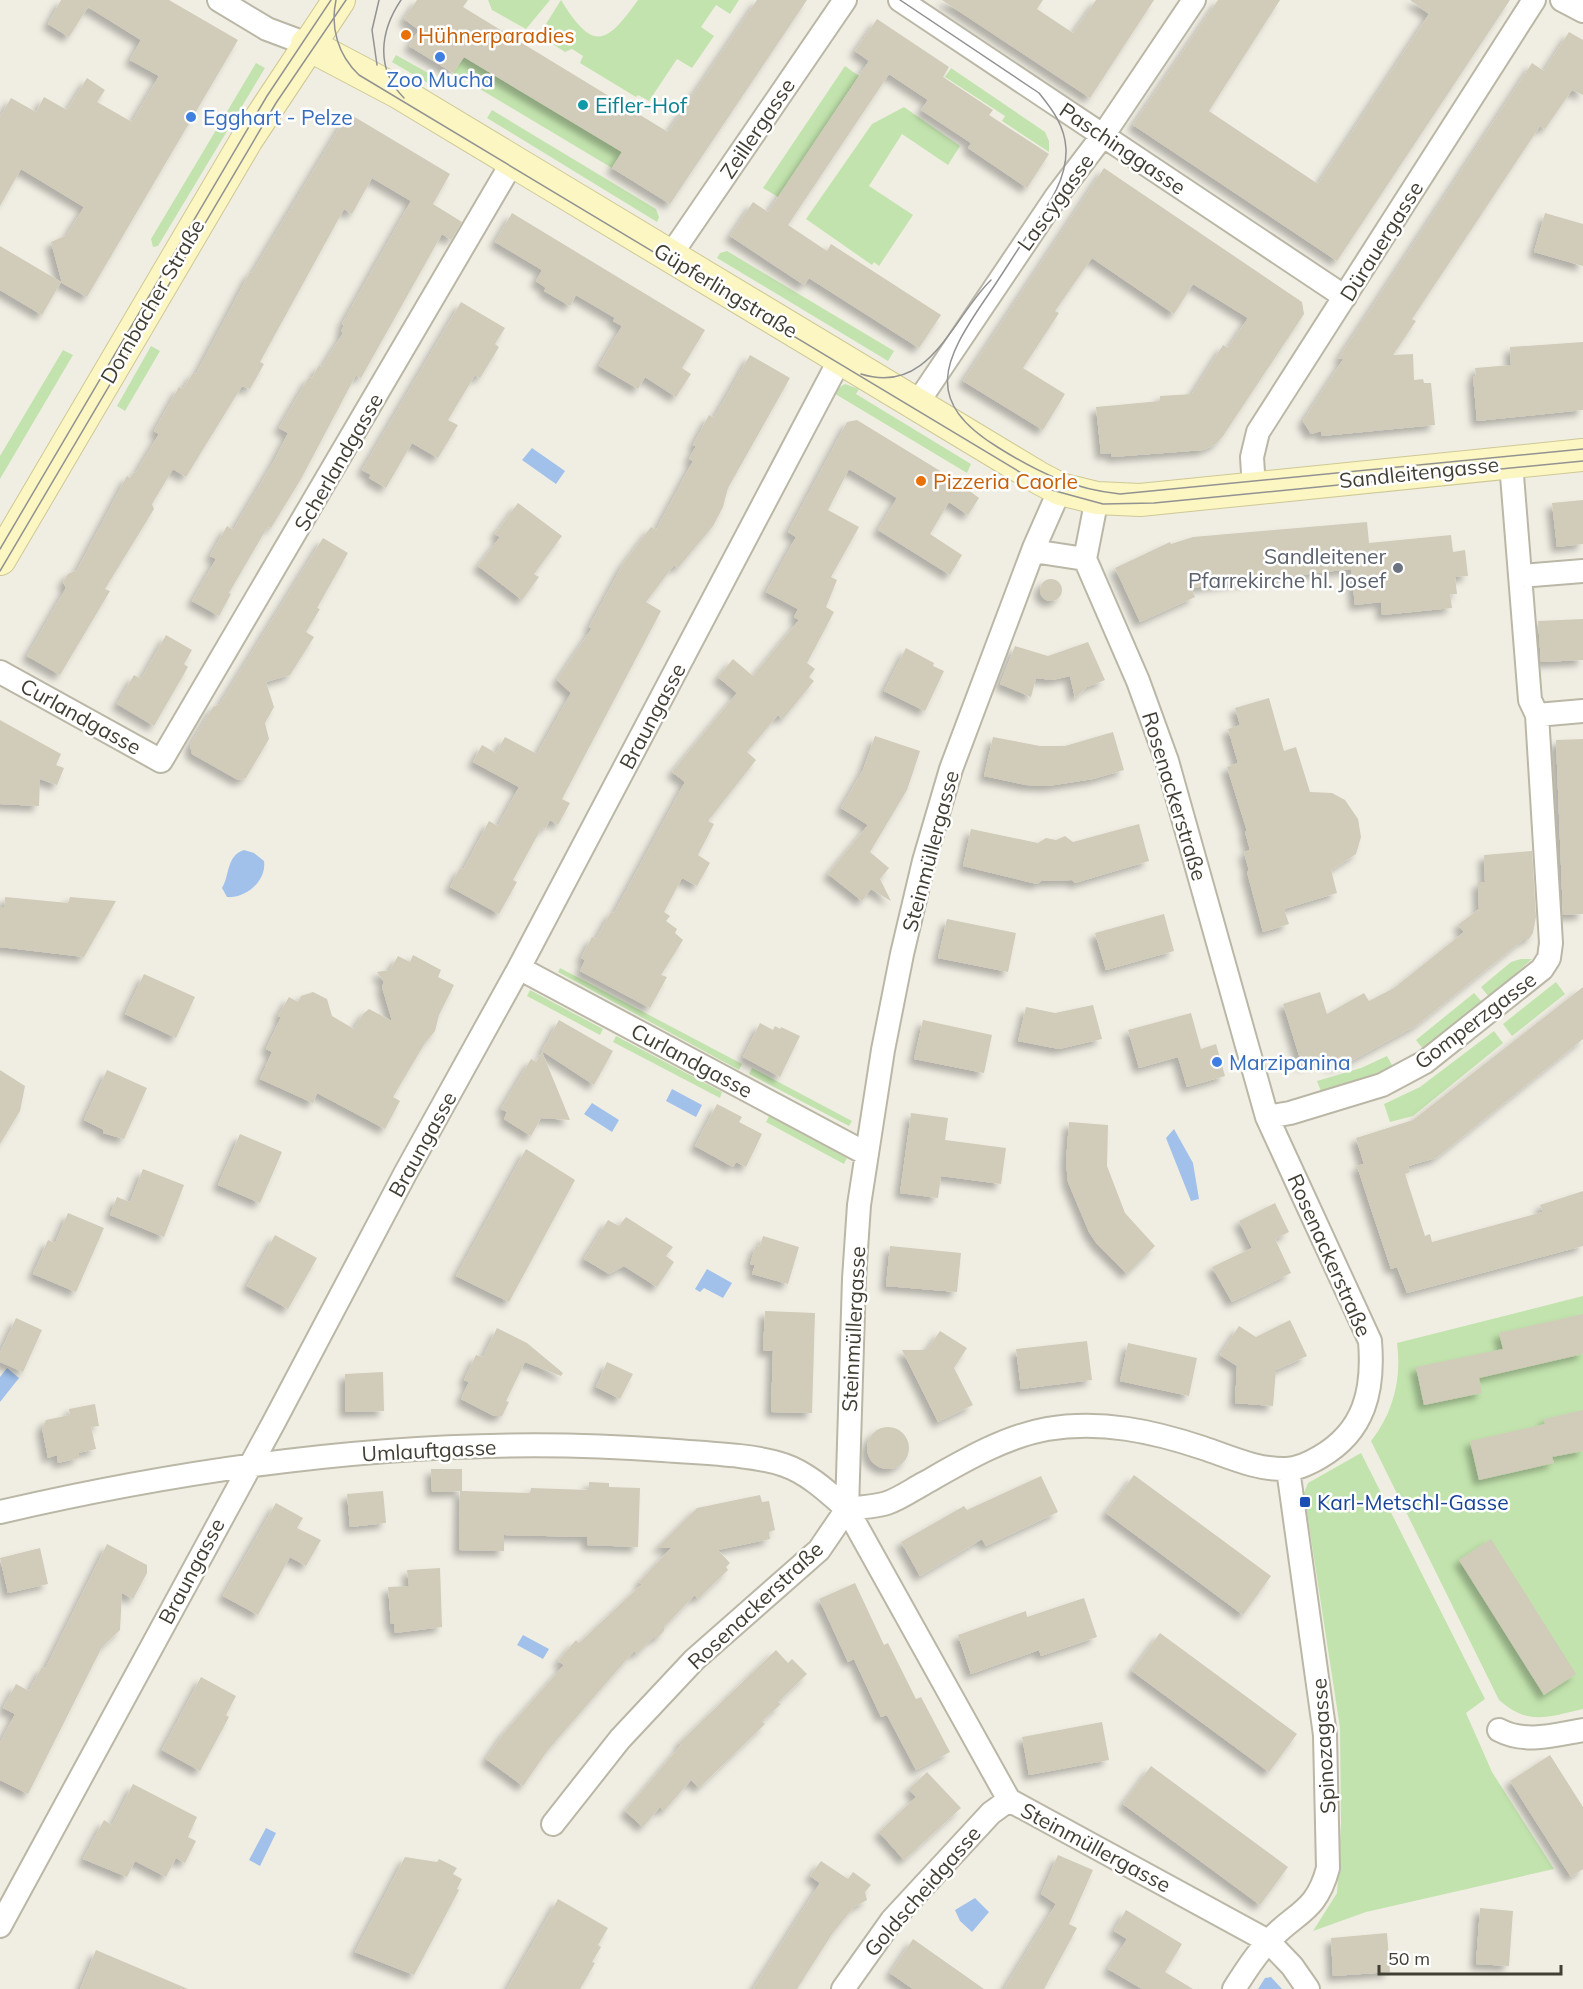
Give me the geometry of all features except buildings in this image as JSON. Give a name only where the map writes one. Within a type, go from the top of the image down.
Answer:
[{"type":"main road","name":"Dornbacher Straße","points":[[0,559],[247,139],[307,44],[339,0]]},
{"type":"main road","name":"Güpferlingstraße","points":[[307,44],[366,73],[916,405],[1060,489],[1097,498],[1140,500],[1254,489]]},
{"type":"main road","name":"Sandleitengasse","points":[[1254,489],[1583,455]]},
{"type":"street","name":"Güpferlingstraße","points":[[219,0],[267,29],[307,44]]},
{"type":"street","name":"Zeillergasse","points":[[670,256],[845,0]]},
{"type":"street","name":"Paschinggasse","points":[[900,0],[1345,297]]},
{"type":"street","name":"Lascygasse","points":[[916,405],[1056,197],[1104,134],[1194,0]]},
{"type":"street","name":"Dürauergasse","points":[[1254,489],[1252,457],[1258,432],[1534,0]]},
{"type":"street","points":[[1562,0],[1583,11]]},
{"type":"street","name":"Scherlandgasse","points":[[161,761],[513,161]]},
{"type":"street","name":"Braungasse","points":[[0,1926],[519,968],[840,359]]},
{"type":"street","name":"Gomperzgasse","points":[[1267,1117],[1290,1113],[1382,1084],[1425,1062],[1542,969],[1549,958],[1551,944],[1537,715],[1530,700],[1511,463]]},
{"type":"street","name":"Steinmüllergasse","points":[[1060,489],[1033,551],[951,769],[924,861],[882,1050],[865,1153],[854,1279],[847,1509],[1009,1800],[1268,1941],[1292,1965],[1308,1989]]},
{"type":"street","points":[[1033,551],[1085,559],[1097,498]]},
{"type":"street","name":"Rosenackerstraße","points":[[553,1824],[620,1739],[694,1660],[819,1550],[847,1509],[887,1503],[974,1456],[1012,1439],[1073,1426],[1108,1426],[1143,1431],[1258,1467],[1288,1469],[1308,1464],[1333,1450],[1352,1431],[1367,1401],[1372,1366],[1370,1341],[1267,1117],[1167,761],[1138,681],[1085,559]]},
{"type":"street","points":[[1521,576],[1583,571]]},
{"type":"street","name":"Curlandgasse","points":[[0,672],[161,761]]},
{"type":"street","points":[[1537,715],[1583,711]]},
{"type":"street","name":"Curlandgasse","points":[[519,968],[865,1153]]},
{"type":"street","name":"Umlauftgasse","points":[[0,1512],[248,1466],[409,1448],[525,1445],[622,1447],[730,1456],[784,1465],[820,1485],[847,1509]]},
{"type":"street","name":"Spinozagasse","points":[[1234,1989],[1268,1941],[1314,1901],[1323,1886],[1328,1868],[1325,1735],[1288,1469]]},
{"type":"street","points":[[1499,1730],[1511,1736],[1528,1739],[1583,1730]]},
{"type":"street","name":"Goldscheidgasse","points":[[843,1989],[892,1920],[990,1813],[1009,1800]]},
{"type":"green space","points":[[488,0],[550,0],[526,29],[492,10]]},
{"type":"green space","points":[[561,0],[582,28],[591,35],[600,36],[617,26],[638,0],[739,0],[730,14],[716,5],[701,27],[714,36],[692,68],[677,59],[649,101],[638,95],[636,97],[580,63],[583,56],[572,49],[565,52],[539,35]]},
{"type":"green space","points":[[396,55],[437,78],[433,86],[392,62]]},
{"type":"green space","points":[[464,57],[622,152],[612,168],[453,73]]},
{"type":"green space","points":[[256,63],[265,68],[158,246],[153,247],[151,239]]},
{"type":"green space","points":[[845,66],[859,76],[778,197],[763,188]]},
{"type":"green space","points":[[951,68],[1045,132],[1049,141],[1049,152],[1002,121],[1005,116],[945,77]]},
{"type":"green space","points":[[904,107],[960,146],[948,165],[902,134],[869,186],[913,215],[879,266],[874,262],[872,265],[806,219],[872,124]]},
{"type":"green space","points":[[492,110],[656,209],[659,217],[657,222],[487,118]]},
{"type":"green space","points":[[727,251],[894,351],[888,361],[717,258],[720,253]]},
{"type":"green space","points":[[151,346],[160,351],[125,411],[117,406]]},
{"type":"green space","points":[[63,350],[73,355],[0,479],[0,456]]},
{"type":"green space","points":[[845,384],[859,389],[856,394],[971,464],[967,473],[832,392]]},
{"type":"green space","points":[[1532,959],[1489,997],[1481,987],[1511,962]]},
{"type":"green space","points":[[560,968],[742,1064],[739,1070],[558,972]]},
{"type":"green space","points":[[1556,982],[1565,994],[1512,1036],[1503,1024]]},
{"type":"green space","points":[[530,990],[603,1029],[600,1035],[527,996]]},
{"type":"green space","points":[[1474,993],[1482,1002],[1423,1049],[1416,1040]]},
{"type":"green space","points":[[1494,1031],[1503,1043],[1413,1116],[1390,1122],[1384,1104],[1420,1087]]},
{"type":"green space","points":[[616,1036],[722,1092],[720,1098],[613,1042]]},
{"type":"green space","points":[[1387,1056],[1393,1067],[1322,1094],[1317,1081],[1361,1068]]},
{"type":"green space","points":[[752,1068],[852,1121],[849,1126],[749,1074]]},
{"type":"green space","points":[[769,1116],[847,1158],[844,1164],[766,1122]]},
{"type":"green space","points":[[1583,1296],[1583,1709],[1549,1717],[1529,1716],[1520,1714],[1499,1700],[1371,1441],[1385,1419],[1394,1395],[1398,1370],[1397,1343]]},
{"type":"green space","points":[[1361,1453],[1485,1699],[1466,1713],[1492,1772],[1554,1869],[1366,1912],[1313,1931],[1337,1893],[1341,1823],[1340,1728],[1304,1493],[1308,1483]]},
{"type":"water","points":[[532,448],[565,471],[556,484],[522,460]]},
{"type":"water","points":[[244,850],[254,853],[264,861],[262,875],[254,887],[248,891],[234,897],[227,897],[222,888],[229,866],[234,857]]},
{"type":"water","points":[[672,1089],[702,1105],[696,1117],[666,1101]]},
{"type":"water","points":[[592,1103],[619,1120],[612,1132],[584,1114]]},
{"type":"water","points":[[1174,1129],[1193,1163],[1199,1199],[1191,1201],[1166,1138]]},
{"type":"water","points":[[707,1269],[732,1283],[723,1298],[704,1288],[700,1292],[695,1289]]},
{"type":"water","points":[[7,1368],[19,1378],[0,1402],[0,1377]]},
{"type":"water","points":[[523,1635],[549,1649],[543,1659],[517,1645]]},
{"type":"water","points":[[266,1828],[276,1833],[260,1866],[249,1860]]},
{"type":"water","points":[[975,1898],[989,1912],[972,1932],[960,1921],[955,1910]]},
{"type":"water","points":[[1271,1977],[1282,1989],[1258,1989],[1265,1978]]},
{"type":"tram line","points":[[0,549],[267,96],[331,0]]},
{"type":"tram line","points":[[336,0],[334,21],[337,40],[346,59],[359,75],[1048,489],[1103,504],[1154,503],[1583,461]]},
{"type":"tram line","points":[[0,571],[276,103],[346,0]]},
{"type":"tram line","points":[[377,65],[372,30],[379,0]]},
{"type":"tram line","points":[[401,0],[389,24],[384,50],[388,75],[404,98]]},
{"type":"tram line","points":[[900,0],[1039,93],[1057,118],[1065,141],[1066,160],[1056,190],[971,321],[951,361],[948,379],[950,396],[958,414],[975,431],[999,448],[1057,479],[1103,492],[1120,494],[1583,449]]},
{"type":"tram line","points":[[861,374],[885,378],[905,374],[922,364],[937,350],[991,280]]},
{"type":"place","name":"Hühnerparadies","points":[[406,35]]},
{"type":"place","name":"Zoo Mucha","points":[[440,57]]},
{"type":"place","name":"Eifler-Hof","points":[[583,105]]},
{"type":"place","name":"Egghart - Pelze","points":[[191,117]]},
{"type":"place","name":"Pizzeria Caorle","points":[[921,481]]},
{"type":"place","name":"Sandleitener Pfarrekirche hl. Josef","points":[[1398,568]]},
{"type":"place","name":"Marzipanina","points":[[1217,1062]]},
{"type":"place","name":"Karl-Metschl-Gasse","points":[[1305,1502]]}]
